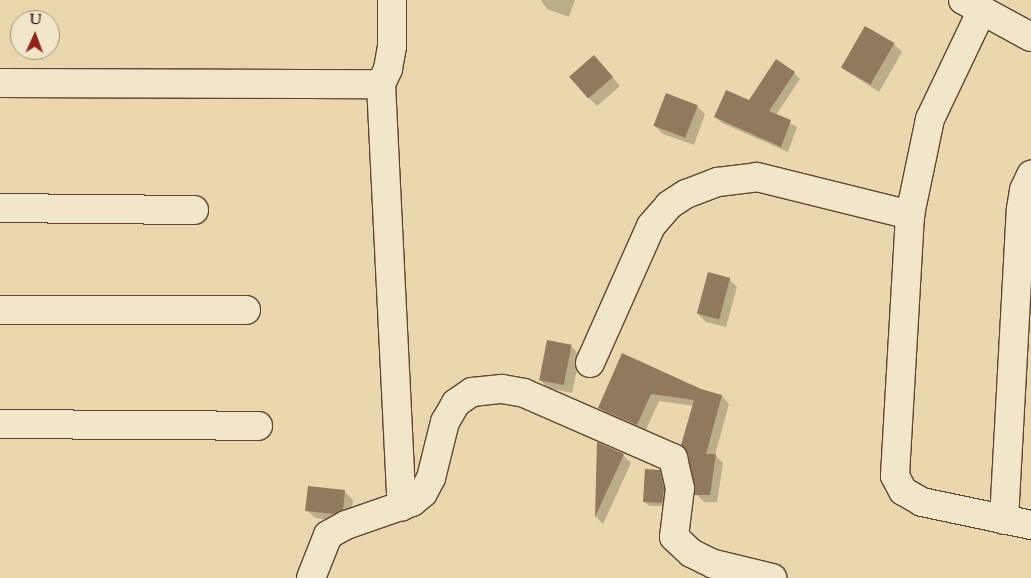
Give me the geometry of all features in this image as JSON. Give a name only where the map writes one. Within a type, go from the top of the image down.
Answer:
[{"type":"street","points":[[392,0],[392,46],[388,68],[381,84],[402,506]]},
{"type":"street","points":[[1031,37],[973,5],[930,119],[910,215],[895,476],[903,491],[922,502],[1031,525]]},
{"type":"street","points":[[0,83],[381,84]]},
{"type":"street","points":[[1004,520],[1021,210],[1024,190],[1031,175]]},
{"type":"street","points":[[590,363],[651,226],[669,205],[686,194],[718,182],[757,177],[910,215]]},
{"type":"street","points":[[0,208],[194,210]]},
{"type":"street","points":[[0,310],[246,310]]},
{"type":"street","points":[[312,578],[328,536],[346,526],[402,506],[423,493],[431,478],[445,422],[456,403],[472,392],[502,389],[524,393],[673,458],[680,488],[674,537],[690,553],[714,564],[772,578]]},
{"type":"street","points":[[0,424],[258,426]]},
{"type":"building","points":[[865,26],[894,43],[870,85],[841,68]]},
{"type":"building","points":[[594,55],[613,77],[588,99],[569,77]]},
{"type":"building","points":[[776,59],[795,72],[769,111],[791,120],[781,147],[714,117],[726,90],[749,100]]},
{"type":"building","points":[[666,93],[698,105],[685,138],[653,126]]},
{"type":"building","points":[[708,272],[730,278],[719,319],[697,314]]},
{"type":"building","points":[[547,340],[572,345],[564,385],[539,380]]},
{"type":"building","points":[[622,353],[701,389],[722,395],[706,454],[716,454],[710,495],[695,495],[688,454],[681,445],[694,400],[651,394],[637,425],[598,408]]},
{"type":"building","points":[[597,442],[624,454],[595,517]]},
{"type":"building","points":[[645,469],[660,470],[664,489],[662,503],[643,502]]},
{"type":"building","points":[[308,486],[345,490],[343,510],[334,514],[305,511]]}]
